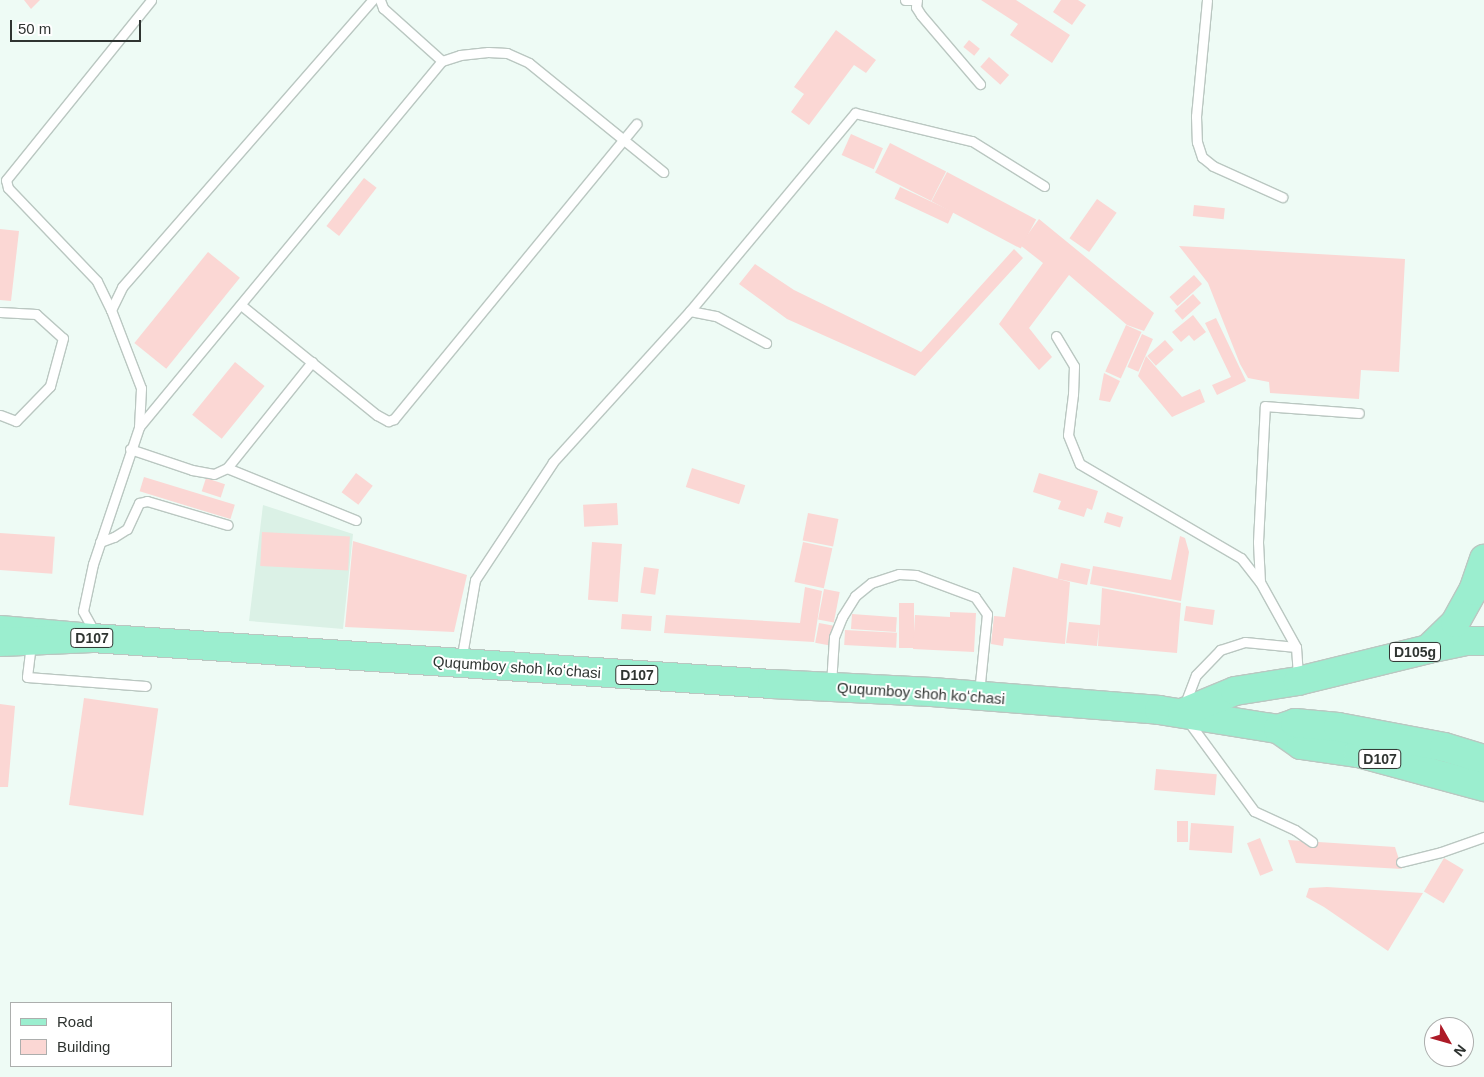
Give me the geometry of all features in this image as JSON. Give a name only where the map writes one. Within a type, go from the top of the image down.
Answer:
[{"type":"main road","name":"D105g","points":[[1182,712],[1235,690],[1298,681],[1428,649],[1456,623],[1473,591],[1484,559]]},
{"type":"main road","name":"Ququmboy shoh koʻchasi","points":[[0,630],[460,663],[979,696],[1182,712]]},
{"type":"main road","name":"Ququmboy shoh koʻchasi","points":[[0,642],[95,638]]},
{"type":"main road","points":[[1428,649],[1467,640],[1484,641]]},
{"type":"main road","points":[[1284,730],[1298,681]]},
{"type":"main road","name":"D107","points":[[1182,712],[1284,730],[1374,734],[1444,748],[1484,759]]},
{"type":"main road","name":"D107","points":[[1284,730],[1301,745],[1358,753],[1484,787]]},
{"type":"lane","points":[[139,427],[141,388],[111,310],[97,281],[8,188],[6,180],[151,0]]},
{"type":"lane","points":[[111,310],[122,286],[372,0]]},
{"type":"lane","points":[[380,0],[382,8],[442,61]]},
{"type":"lane","points":[[905,0],[915,0],[916,7],[921,15],[980,84]]},
{"type":"lane","points":[[1207,0],[1196,116],[1197,142],[1202,157],[1212,166],[1282,197]]},
{"type":"lane","points":[[95,638],[83,611],[93,564],[130,449],[139,427],[442,61],[470,54],[507,53],[529,64],[663,172]]},
{"type":"lane","points":[[460,663],[475,580],[553,462],[690,311],[855,113],[972,141],[1044,186]]},
{"type":"lane","points":[[241,305],[377,415],[388,421],[394,419],[636,124]]},
{"type":"lane","points":[[690,311],[716,316],[766,343]]},
{"type":"lane","points":[[0,312],[36,314],[63,338],[50,386],[16,421],[0,415]]},
{"type":"lane","points":[[1056,336],[1074,366],[1068,435],[1080,464],[1109,483],[1226,548],[1240,558],[1260,582],[1296,647],[1298,681]]},
{"type":"lane","points":[[130,449],[192,470],[214,474],[227,468],[312,362]]},
{"type":"lane","points":[[1260,582],[1258,542],[1265,406],[1359,413]]},
{"type":"lane","points":[[227,468],[356,520]]},
{"type":"lane","points":[[100,542],[114,537],[127,529],[139,503],[147,501],[228,525]]},
{"type":"lane","points":[[830,687],[834,636],[855,596],[870,582],[899,574],[916,575],[975,597],[987,614],[979,696]]},
{"type":"lane","points":[[31,641],[27,677],[146,686]]},
{"type":"lane","points":[[1296,647],[1246,642],[1220,650],[1196,675],[1182,712],[1254,811],[1295,830],[1312,842]]},
{"type":"lane","points":[[1401,862],[1441,852],[1484,837]]},
{"type":"shaded area","points":[[263,505],[353,534],[343,629],[249,621]]},
{"type":"building","points":[[24,0],[40,0],[31,9]]},
{"type":"building","points":[[981,0],[1016,0],[1070,35],[1052,63],[1010,35],[1018,24]]},
{"type":"building","points":[[1061,0],[1078,0],[1086,5],[1072,25],[1053,12]]},
{"type":"building","points":[[836,30],[876,60],[866,73],[854,65],[809,125],[791,112],[804,94],[794,87]]},
{"type":"building","points":[[969,40],[980,49],[974,56],[963,47]]},
{"type":"building","points":[[989,57],[1009,75],[1000,85],[980,67]]},
{"type":"building","points":[[851,134],[883,148],[874,169],[842,155]]},
{"type":"building","points":[[890,143],[946,172],[931,201],[875,172]]},
{"type":"building","points":[[947,172],[1036,219],[1021,249],[932,201]]},
{"type":"building","points":[[364,178],[377,188],[339,236],[326,226]]},
{"type":"building","points":[[900,187],[953,212],[948,224],[895,199]]},
{"type":"building","points":[[1097,199],[1117,213],[1089,252],[1069,238]]},
{"type":"building","points":[[1194,205],[1225,208],[1224,219],[1193,216]]},
{"type":"building","points":[[1039,219],[1154,313],[1144,331],[1127,325],[1069,275],[1029,328],[1052,357],[1039,370],[999,324],[1043,263],[1020,245]]},
{"type":"building","points":[[0,229],[19,231],[11,301],[0,300]]},
{"type":"building","points":[[1179,246],[1405,259],[1399,372],[1361,370],[1359,399],[1270,393],[1269,382],[1248,378],[1240,364],[1208,283]]},
{"type":"building","points":[[1014,249],[1023,258],[915,376],[787,319],[739,284],[755,264],[794,290],[921,352]]},
{"type":"building","points":[[208,252],[240,278],[166,369],[134,343]]},
{"type":"building","points":[[1194,275],[1202,284],[1178,306],[1169,297]]},
{"type":"building","points":[[1193,294],[1201,303],[1182,320],[1174,311]]},
{"type":"building","points":[[1193,315],[1206,332],[1194,341],[1189,335],[1181,342],[1172,332]]},
{"type":"building","points":[[1216,318],[1246,381],[1217,395],[1212,385],[1231,377],[1205,323]]},
{"type":"building","points":[[1126,325],[1142,332],[1121,379],[1105,372]]},
{"type":"building","points":[[1142,334],[1153,339],[1138,372],[1127,367]]},
{"type":"building","points":[[1165,340],[1174,350],[1156,366],[1147,356]]},
{"type":"building","points":[[1146,356],[1182,397],[1200,389],[1205,402],[1172,417],[1138,376]]},
{"type":"building","points":[[235,362],[265,386],[222,439],[192,415]]},
{"type":"building","points":[[1104,373],[1120,381],[1110,402],[1099,400]]},
{"type":"building","points":[[692,468],[745,485],[739,504],[686,487]]},
{"type":"building","points":[[356,473],[373,486],[358,505],[342,492]]},
{"type":"building","points":[[1039,473],[1098,491],[1092,510],[1087,508],[1084,517],[1058,509],[1061,501],[1033,492]]},
{"type":"building","points":[[144,477],[235,505],[230,519],[140,491]]},
{"type":"building","points":[[206,478],[225,484],[221,497],[202,491]]},
{"type":"building","points":[[617,503],[618,525],[584,527],[583,505]]},
{"type":"building","points":[[1107,512],[1123,517],[1120,527],[1104,523]]},
{"type":"building","points":[[808,513],[838,519],[833,546],[803,540]]},
{"type":"building","points":[[262,532],[350,537],[348,571],[260,566]]},
{"type":"building","points":[[0,533],[55,537],[52,574],[0,570]]},
{"type":"building","points":[[1180,536],[1185,538],[1189,552],[1181,601],[1090,584],[1093,566],[1171,580]]},
{"type":"building","points":[[353,541],[467,575],[454,632],[345,627]]},
{"type":"building","points":[[592,542],[622,544],[618,602],[588,600]]},
{"type":"building","points":[[803,542],[832,548],[824,588],[794,582]]},
{"type":"building","points":[[1061,563],[1090,569],[1087,585],[1058,579]]},
{"type":"building","points":[[644,567],[659,569],[655,595],[640,593]]},
{"type":"building","points":[[1013,567],[1070,582],[1065,644],[1004,638],[1003,646],[991,644],[994,616],[1005,617]]},
{"type":"building","points":[[805,587],[822,591],[814,642],[664,633],[666,615],[800,623]]},
{"type":"building","points":[[1102,588],[1181,603],[1177,653],[1098,646],[1099,627],[1097,646],[1066,643],[1069,622],[1100,625]]},
{"type":"building","points":[[824,589],[840,592],[834,622],[818,619]]},
{"type":"building","points":[[899,603],[914,603],[914,648],[899,648]]},
{"type":"building","points":[[1186,606],[1215,610],[1213,625],[1184,621]]},
{"type":"building","points":[[950,612],[976,613],[974,652],[913,649],[915,615],[950,617]]},
{"type":"building","points":[[622,614],[652,616],[651,631],[621,629]]},
{"type":"building","points":[[852,614],[897,617],[896,632],[851,629]]},
{"type":"building","points":[[819,623],[834,626],[830,645],[815,643]]},
{"type":"building","points":[[845,630],[897,633],[896,648],[844,645]]},
{"type":"building","points":[[84,698],[158,708],[143,815],[69,805]]},
{"type":"building","points":[[0,704],[15,706],[8,787],[0,787]]},
{"type":"building","points":[[1156,769],[1217,774],[1215,795],[1154,790]]},
{"type":"building","points":[[1177,821],[1188,821],[1188,842],[1177,842]]},
{"type":"building","points":[[1191,823],[1234,826],[1232,853],[1189,850]]},
{"type":"building","points":[[1260,838],[1273,870],[1260,876],[1247,843]]},
{"type":"building","points":[[1288,840],[1395,847],[1402,869],[1296,863]]},
{"type":"building","points":[[1444,858],[1464,870],[1444,903],[1424,891]]},
{"type":"building","points":[[1327,887],[1423,893],[1388,951],[1324,907],[1306,897],[1309,888]]}]
